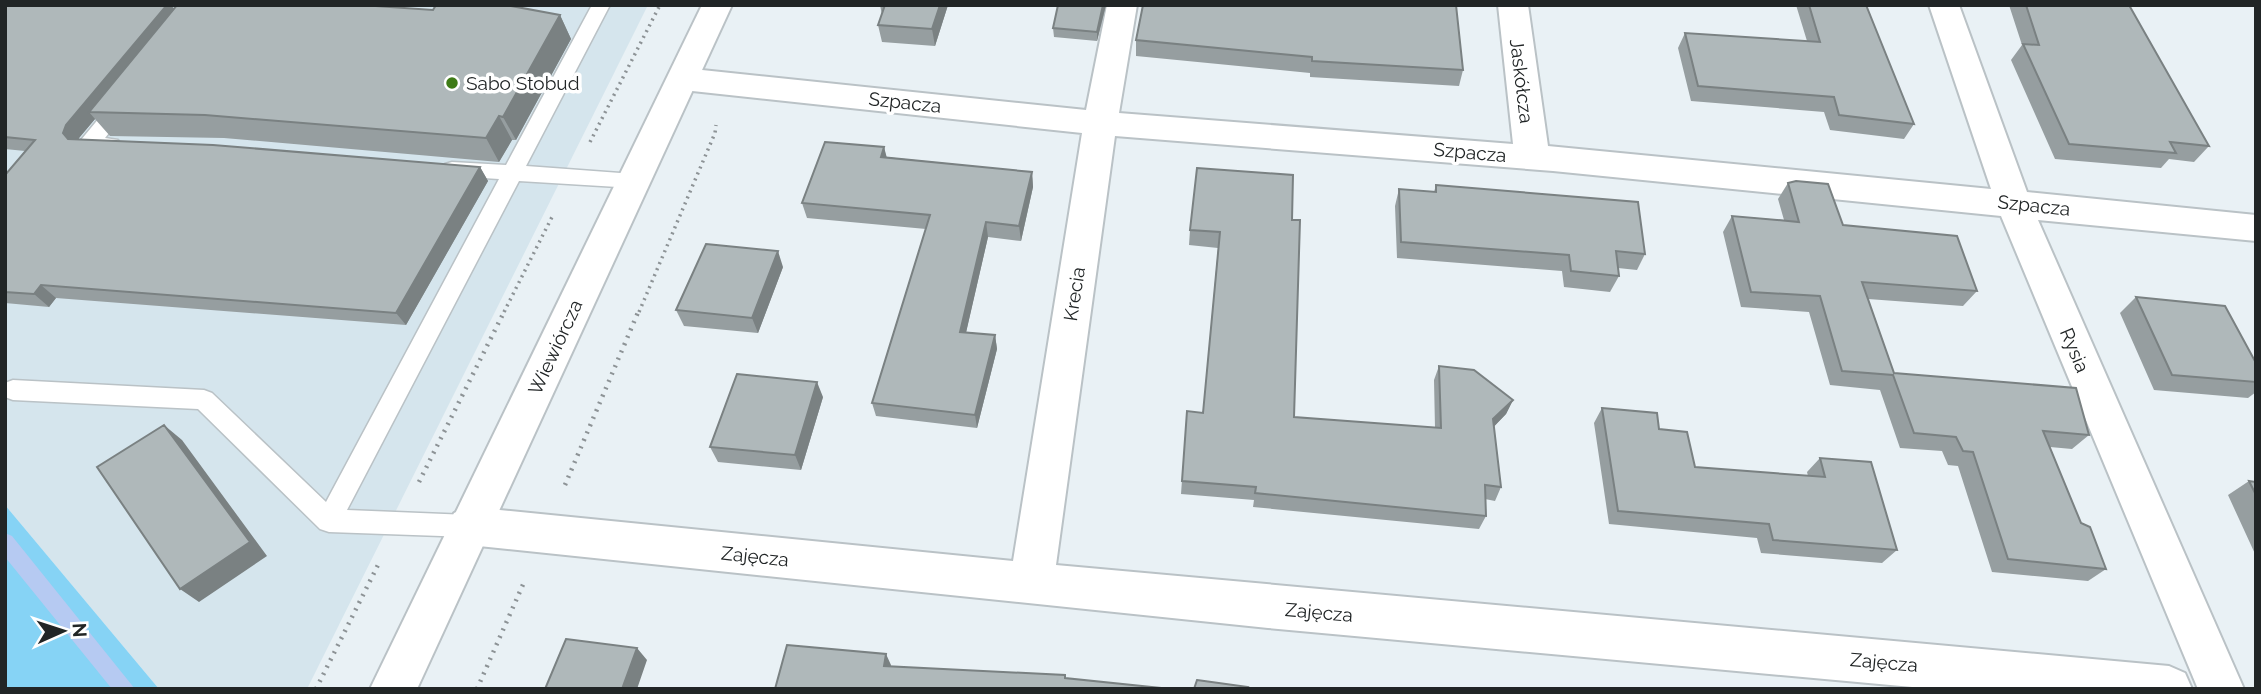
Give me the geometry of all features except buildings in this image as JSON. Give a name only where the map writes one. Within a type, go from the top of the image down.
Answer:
[{"type":"street","name":"Wiewiórcza","points":[[393,689],[717,5]]},
{"type":"street","name":"Krecia","points":[[1031,584],[1100,123],[1122,5]]},
{"type":"street","name":"Jaskółcza","points":[[1513,5],[1532,158]]},
{"type":"street","name":"Rysia","points":[[1944,5],[2013,203],[2221,689]]},
{"type":"street","name":"Szpacza","points":[[683,79],[1100,123],[1532,158],[2256,228]]},
{"type":"street","name":"Zajęcza","points":[[469,526],[1031,584],[2169,689]]},
{"type":"lane","points":[[329,521],[601,5]]},
{"type":"lane","points":[[126,145],[88,145],[132,92]]},
{"type":"lane","points":[[428,167],[634,181]]},
{"type":"lane","points":[[13,390],[204,400],[329,521],[469,526]]},
{"type":"path","points":[[316,689],[660,5]]},
{"type":"path","points":[[477,689],[715,133],[717,110],[727,84]]},
{"type":"shaded area","points":[[5,5],[648,5],[307,689],[159,689],[5,505]]},
{"type":"shaded area","points":[[5,505],[159,689],[5,689]]},
{"type":"waterway","points":[[5,542],[125,689]]},
{"type":"place","name":"Sabo Stobud","points":[[452,83]]}]
